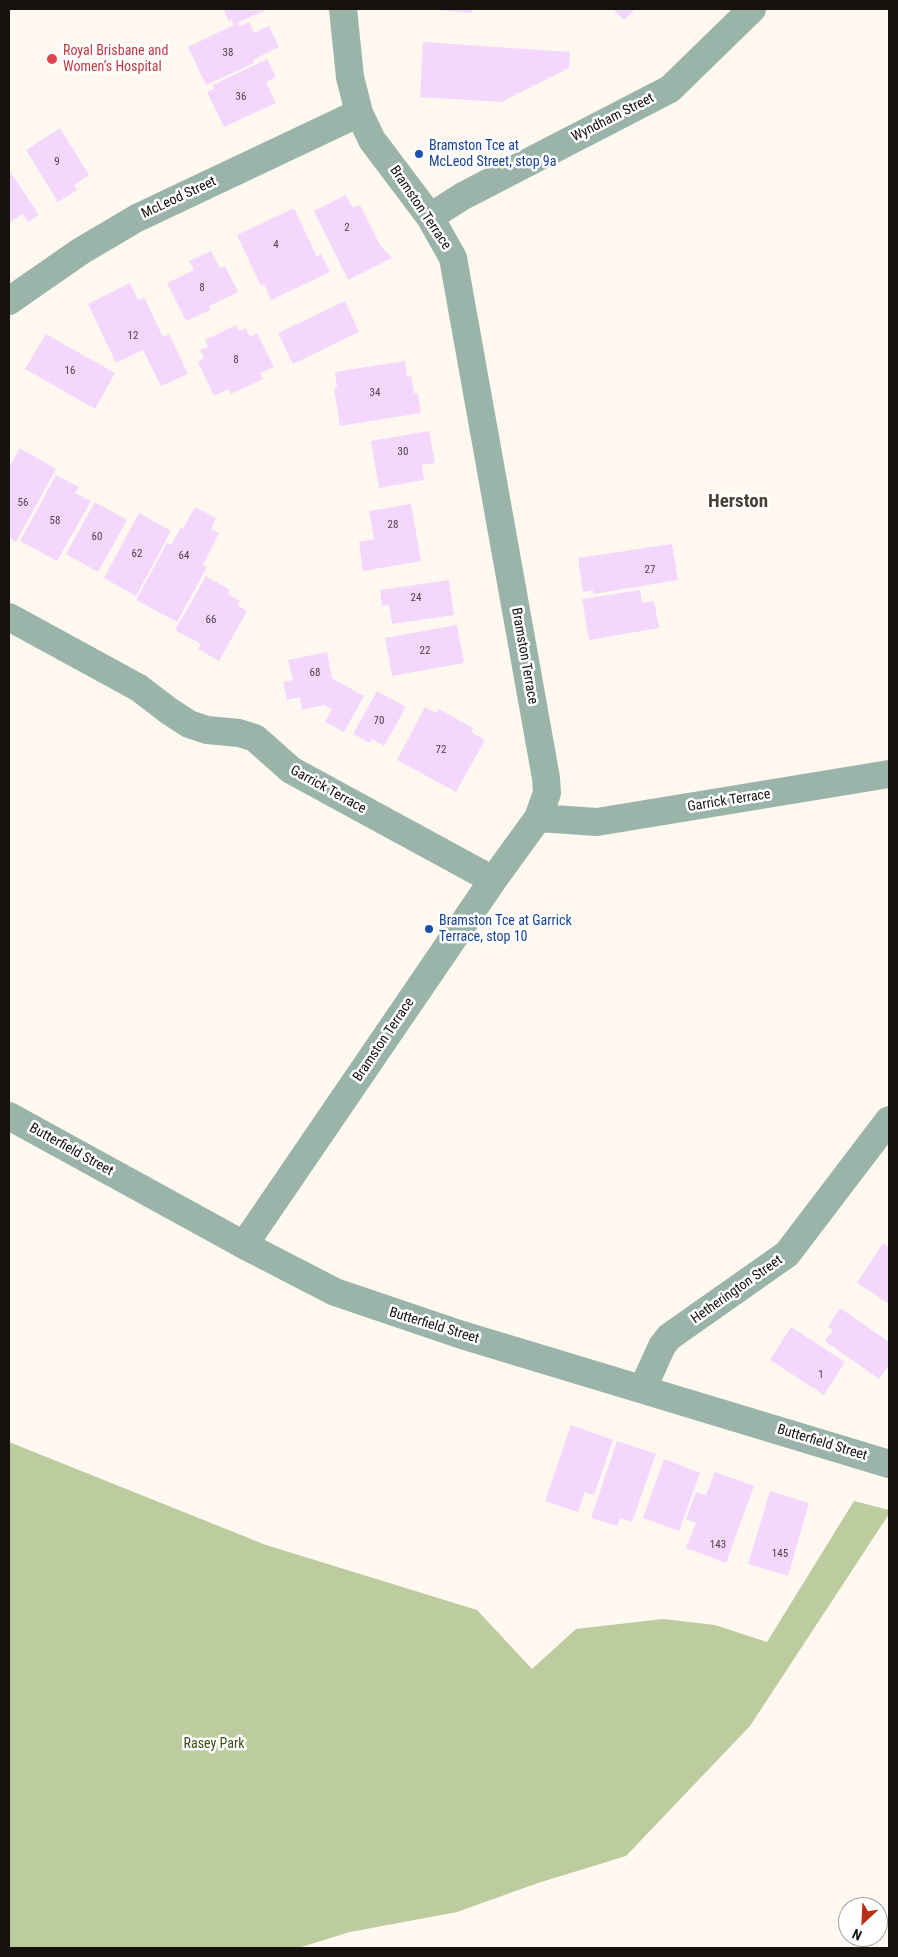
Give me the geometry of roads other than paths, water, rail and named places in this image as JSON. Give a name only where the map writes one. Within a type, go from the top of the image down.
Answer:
[{"type":"street","name":"Bramston Terrace","points":[[244,1245],[493,880],[538,818],[547,792],[458,277],[453,258],[430,218],[372,140],[358,113],[350,77],[343,9]]},
{"type":"street","name":"Wyndham Street","points":[[430,218],[463,196],[670,89],[752,9]]},
{"type":"street","name":"McLeod Street","points":[[9,301],[81,251],[137,218],[358,113]]},
{"type":"street","name":"Garrick Terrace","points":[[9,617],[139,688],[176,716],[195,726],[259,741],[291,770],[493,880]]},
{"type":"street","name":"Garrick Terrace","points":[[538,818],[597,822],[889,774]]},
{"type":"street","name":"Butterfield Street","points":[[9,1116],[244,1245],[335,1292],[462,1335],[643,1388],[889,1464]]},
{"type":"street","name":"Hetherington Street","points":[[643,1388],[662,1346],[669,1337],[787,1254],[889,1120]]},
{"type":"place","name":"Royal Brisbane and Women’s Hospital","points":[[52,59]]},
{"type":"place","name":"Bramston Tce at McLeod Street, stop 9a","points":[[419,154]]},
{"type":"place","name":"Bramston Tce at Garrick Terrace, stop 10","points":[[429,929]]},
{"type":"district","name":"Herston","points":[[738,502]]},
{"type":"park label","name":"Rasey Park","points":[[214,1744]]}]
